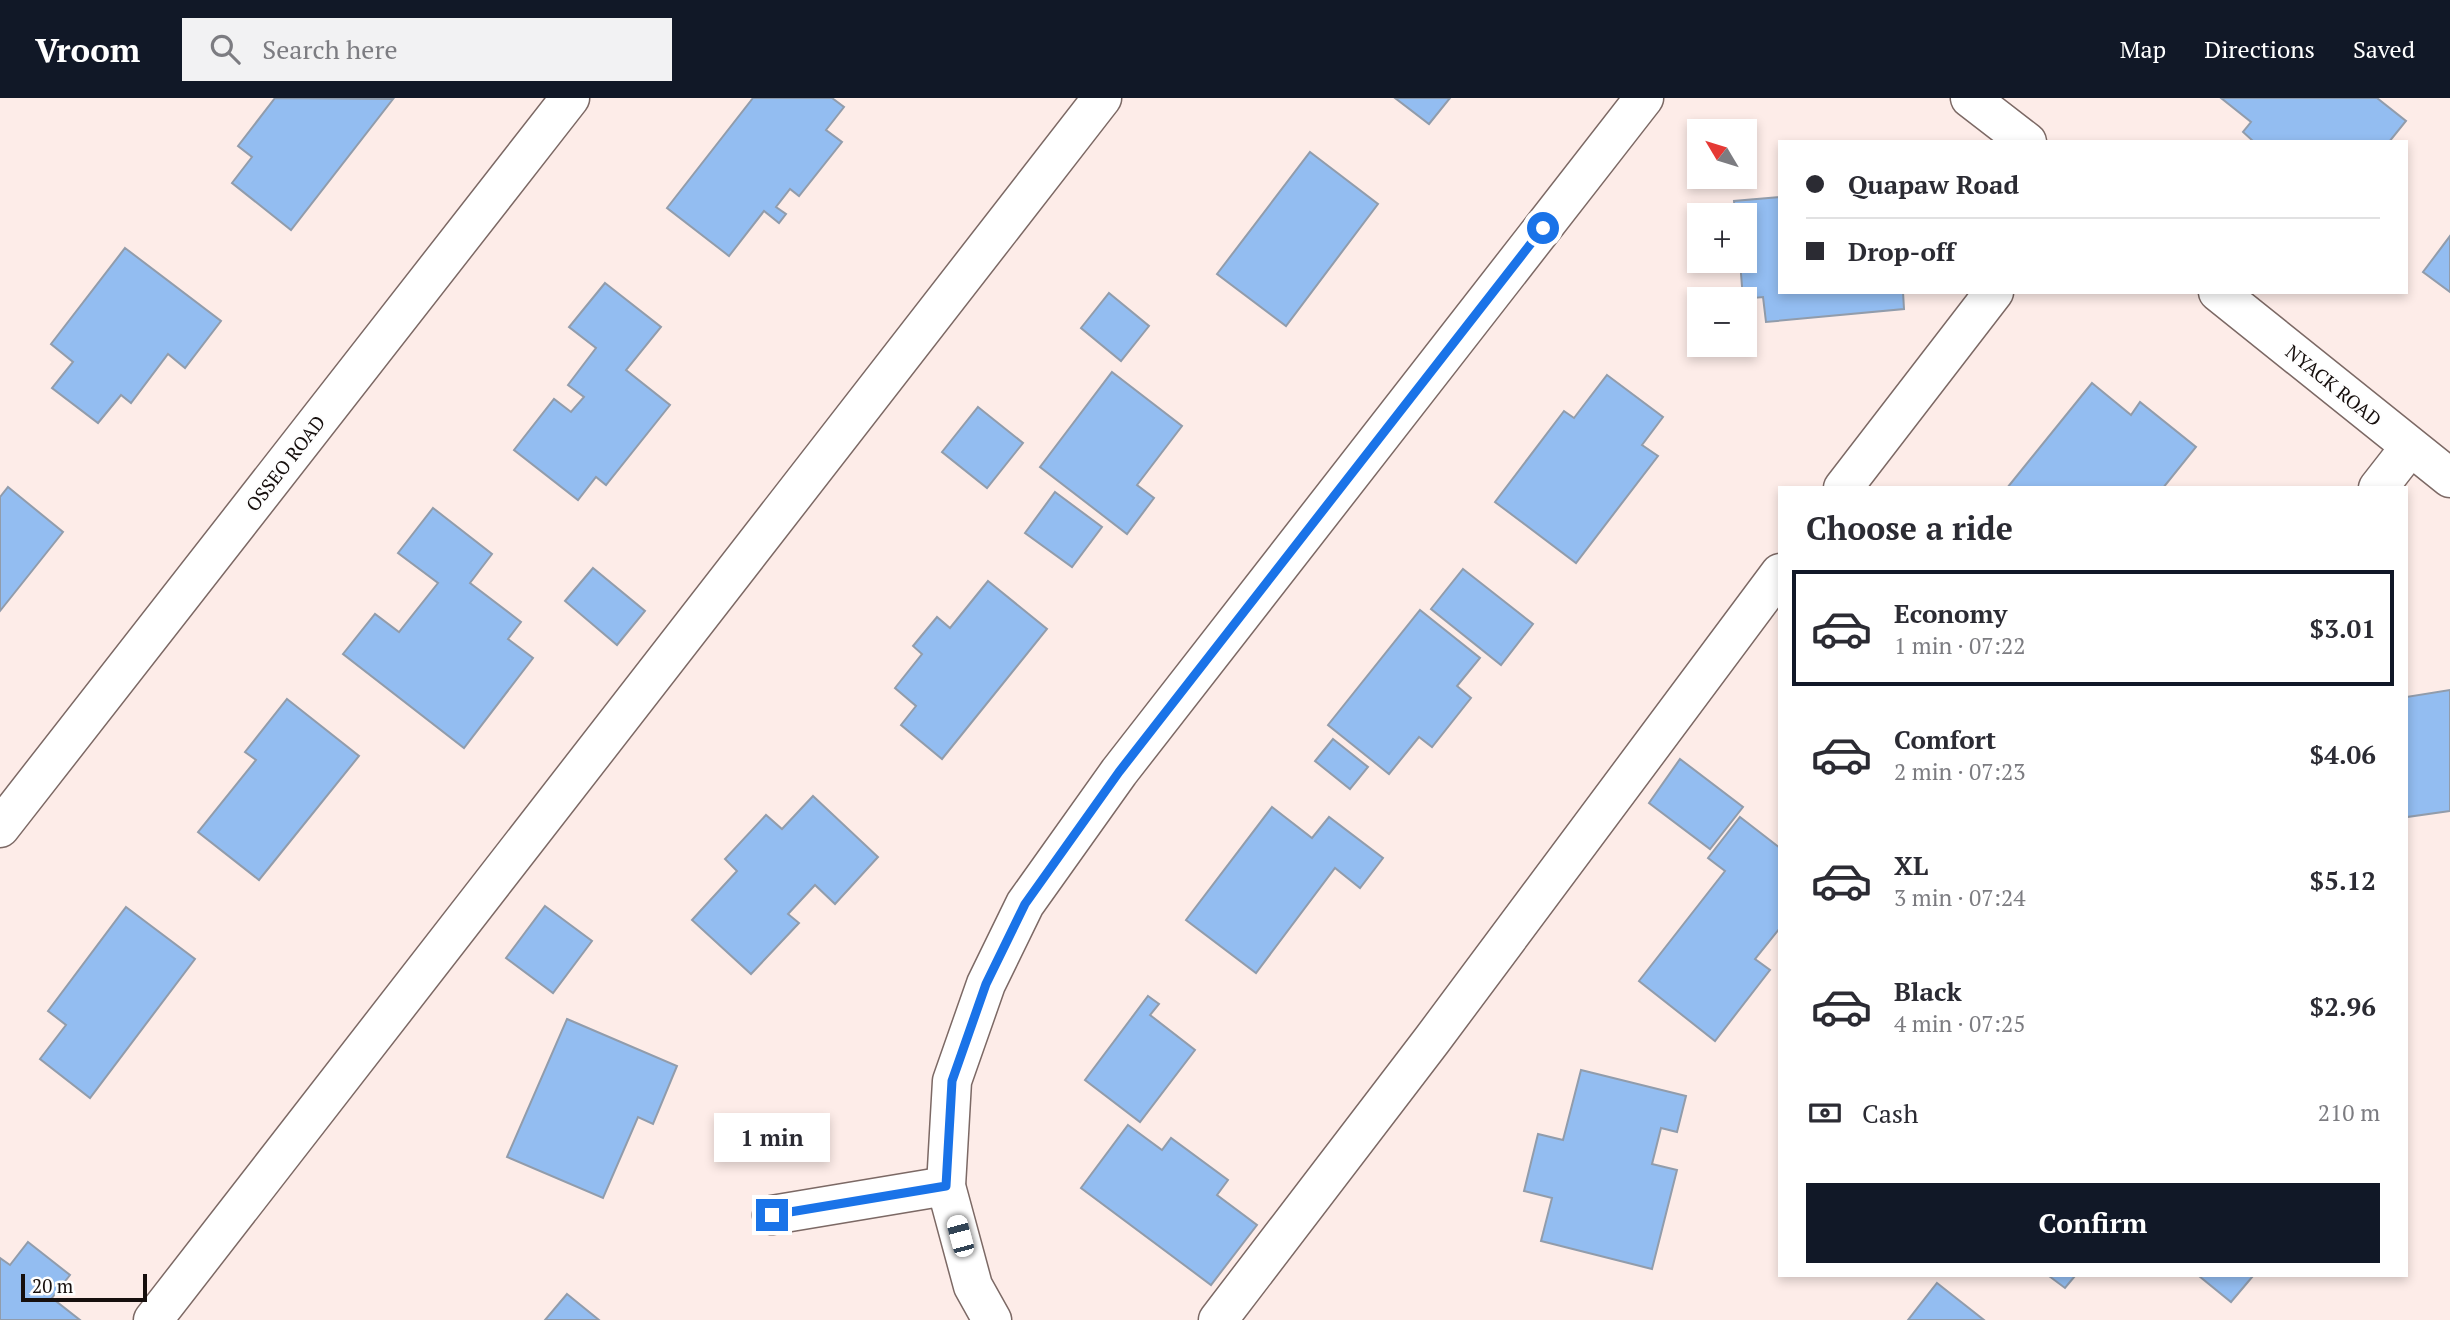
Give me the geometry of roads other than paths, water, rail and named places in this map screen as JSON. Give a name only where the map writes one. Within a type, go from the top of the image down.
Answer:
[{"type":"street","name":"OSSEO ROAD","points":[[0,828],[570,98]]},
{"type":"street","points":[[153,1320],[1102,98]]},
{"type":"street","points":[[992,1320],[973,1286],[946,1186],[952,1081],[986,984],[1025,904],[1119,772],[1644,98]]},
{"type":"street","points":[[1970,98],[2024,140]]},
{"type":"street","points":[[1845,486],[1992,294]]},
{"type":"street","name":"NYACK ROAD","points":[[2220,294],[2450,478]]},
{"type":"street","points":[[2380,486],[2410,447]]},
{"type":"street","points":[[1219,1320],[1432,1040],[1778,576]]},
{"type":"street","points":[[772,1215],[946,1186]]}]
